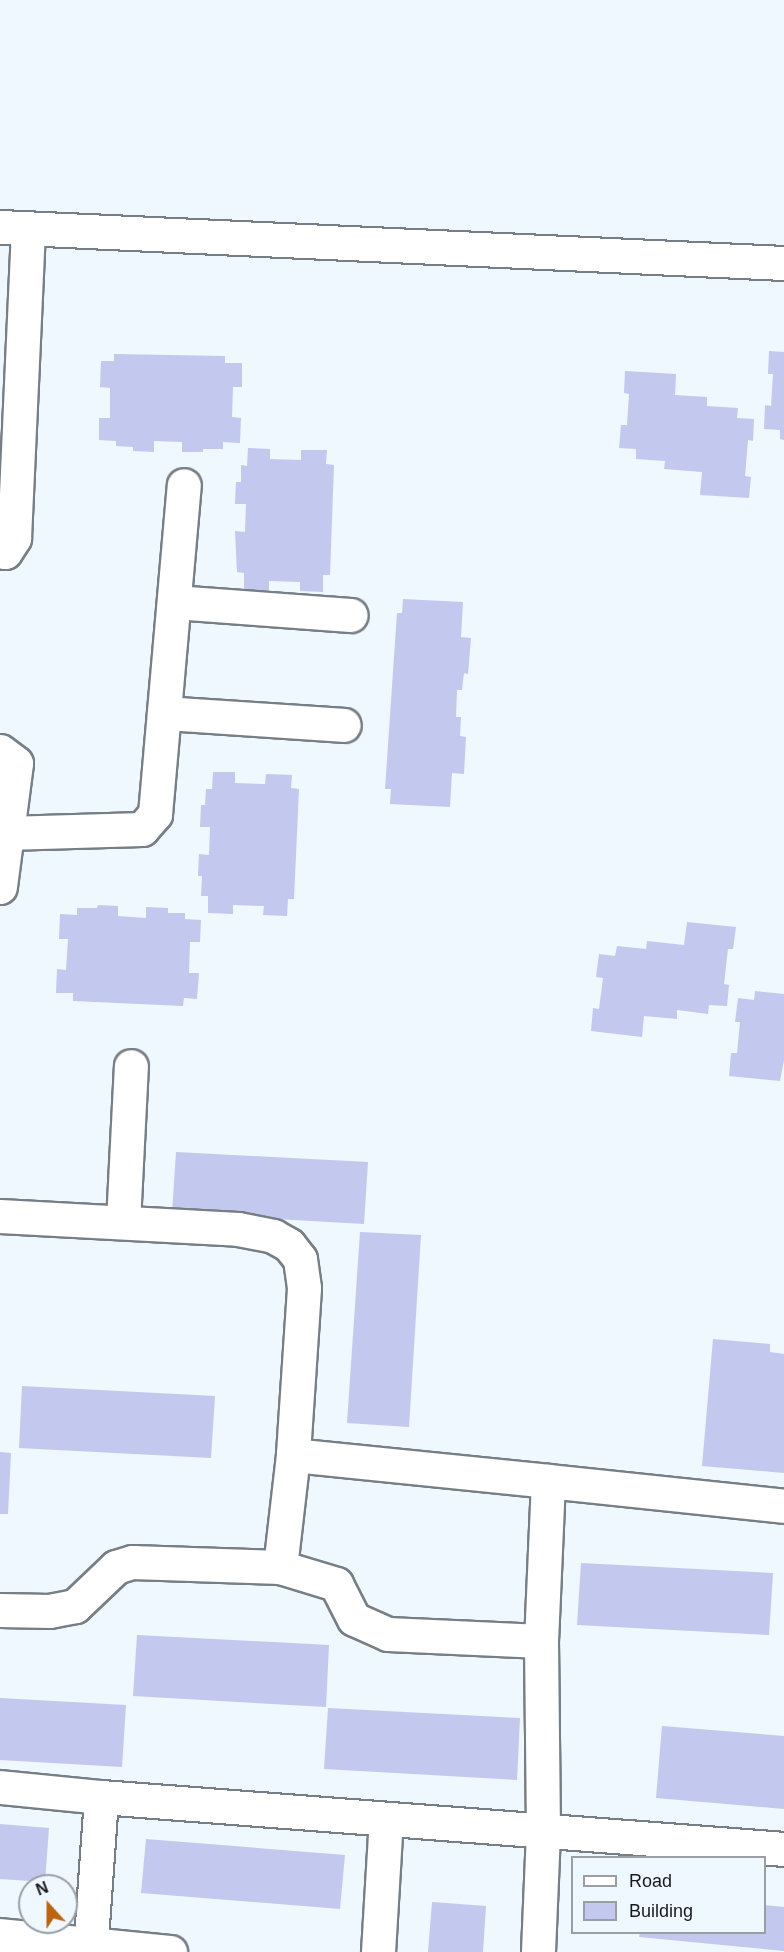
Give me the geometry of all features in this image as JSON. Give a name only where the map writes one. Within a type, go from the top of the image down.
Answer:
[{"type":"street","points":[[0,551],[5,552],[14,538],[14,228],[784,263]]},
{"type":"street","points":[[6,832],[142,828],[155,813],[184,485]]},
{"type":"street","points":[[174,602],[351,615]]},
{"type":"street","points":[[164,713],[344,725]]},
{"type":"street","points":[[0,751],[16,763],[0,887]]},
{"type":"street","points":[[123,1221],[131,1066]]},
{"type":"street","points":[[0,1216],[238,1229],[273,1236],[300,1259],[304,1288],[293,1455],[280,1567]]},
{"type":"street","points":[[293,1455],[784,1506]]},
{"type":"street","points":[[538,1952],[543,1832],[541,1641],[548,1481]]},
{"type":"street","points":[[0,1610],[50,1611],[75,1606],[116,1568],[132,1562],[280,1567],[336,1584],[354,1619],[388,1634],[541,1641]]},
{"type":"street","points":[[0,1787],[543,1832],[784,1849]]},
{"type":"street","points":[[90,1948],[101,1797]]},
{"type":"street","points":[[378,1952],[386,1819]]},
{"type":"street","points":[[0,1935],[90,1948],[170,1952]]},
{"type":"building","points":[[769,351],[784,352],[784,440],[780,439],[780,430],[764,429],[765,405],[771,406],[773,374],[768,374]]},
{"type":"building","points":[[114,354],[225,356],[225,363],[242,363],[242,387],[233,387],[232,417],[241,418],[240,443],[223,442],[223,449],[182,452],[182,442],[154,441],[154,452],[133,451],[133,447],[116,446],[116,441],[99,440],[99,418],[110,418],[110,388],[100,387],[101,361],[114,361]]},
{"type":"building","points":[[625,371],[676,374],[675,395],[707,397],[707,406],[738,408],[737,418],[754,419],[753,441],[748,440],[745,476],[751,477],[749,498],[700,495],[702,472],[664,469],[665,461],[636,459],[636,449],[619,448],[621,425],[627,425],[629,394],[624,393]]},
{"type":"building","points":[[248,448],[270,449],[270,459],[301,460],[301,450],[327,450],[326,464],[334,465],[330,575],[323,575],[323,592],[300,591],[300,582],[269,581],[269,590],[244,590],[244,573],[237,572],[235,531],[245,532],[246,504],[235,504],[236,482],[241,482],[241,465],[247,466]]},
{"type":"building","points":[[403,599],[463,602],[461,637],[471,638],[468,674],[464,673],[462,690],[457,690],[456,717],[461,717],[460,736],[466,737],[464,774],[452,773],[450,807],[390,804],[391,789],[385,789],[397,613],[402,613]]},
{"type":"building","points":[[213,772],[235,772],[235,783],[265,784],[266,774],[292,775],[291,788],[299,789],[294,899],[288,899],[287,916],[263,915],[264,906],[233,905],[233,914],[208,913],[208,896],[201,896],[202,876],[198,876],[199,854],[209,855],[210,827],[200,827],[201,805],[205,805],[206,789],[212,789]]},
{"type":"building","points":[[98,905],[118,906],[118,916],[146,918],[146,907],[168,908],[168,913],[185,913],[185,919],[201,920],[200,942],[190,942],[189,973],[199,973],[197,999],[184,998],[183,1006],[73,1001],[73,993],[56,993],[57,969],[66,970],[68,939],[59,939],[60,914],[77,915],[77,908],[97,908]]},
{"type":"building","points":[[687,922],[736,927],[733,949],[728,949],[724,984],[729,985],[727,1006],[709,1005],[708,1014],[677,1010],[677,1019],[644,1016],[642,1037],[591,1031],[593,1008],[599,1009],[603,978],[596,977],[599,954],[615,956],[617,946],[646,949],[647,941],[684,945]]},
{"type":"building","points":[[755,991],[784,994],[784,1060],[780,1081],[729,1076],[731,1053],[737,1053],[740,1022],[735,1022],[738,998],[754,1000]]},
{"type":"building","points":[[176,1152],[368,1162],[364,1224],[172,1213]]},
{"type":"building","points":[[360,1232],[421,1235],[409,1427],[347,1423]]},
{"type":"building","points":[[713,1339],[770,1344],[770,1352],[784,1354],[784,1473],[702,1466]]},
{"type":"building","points":[[22,1386],[215,1396],[211,1458],[19,1448]]},
{"type":"building","points":[[0,1452],[11,1453],[8,1514],[0,1514]]},
{"type":"building","points":[[581,1563],[773,1573],[769,1635],[577,1625]]},
{"type":"building","points":[[137,1635],[329,1645],[326,1707],[133,1696]]},
{"type":"building","points":[[0,1698],[126,1705],[122,1767],[0,1760]]},
{"type":"building","points":[[328,1708],[520,1718],[517,1780],[324,1769]]},
{"type":"building","points":[[662,1726],[784,1736],[784,1809],[656,1798]]},
{"type":"building","points":[[0,1824],[49,1828],[46,1874],[18,1874],[18,1880],[0,1879]]},
{"type":"building","points":[[146,1839],[345,1855],[340,1909],[141,1893]]},
{"type":"building","points":[[432,1902],[486,1906],[483,1952],[428,1952]]},
{"type":"building","points":[[766,1905],[784,1907],[784,1951],[639,1937],[640,1934],[766,1934]]}]
